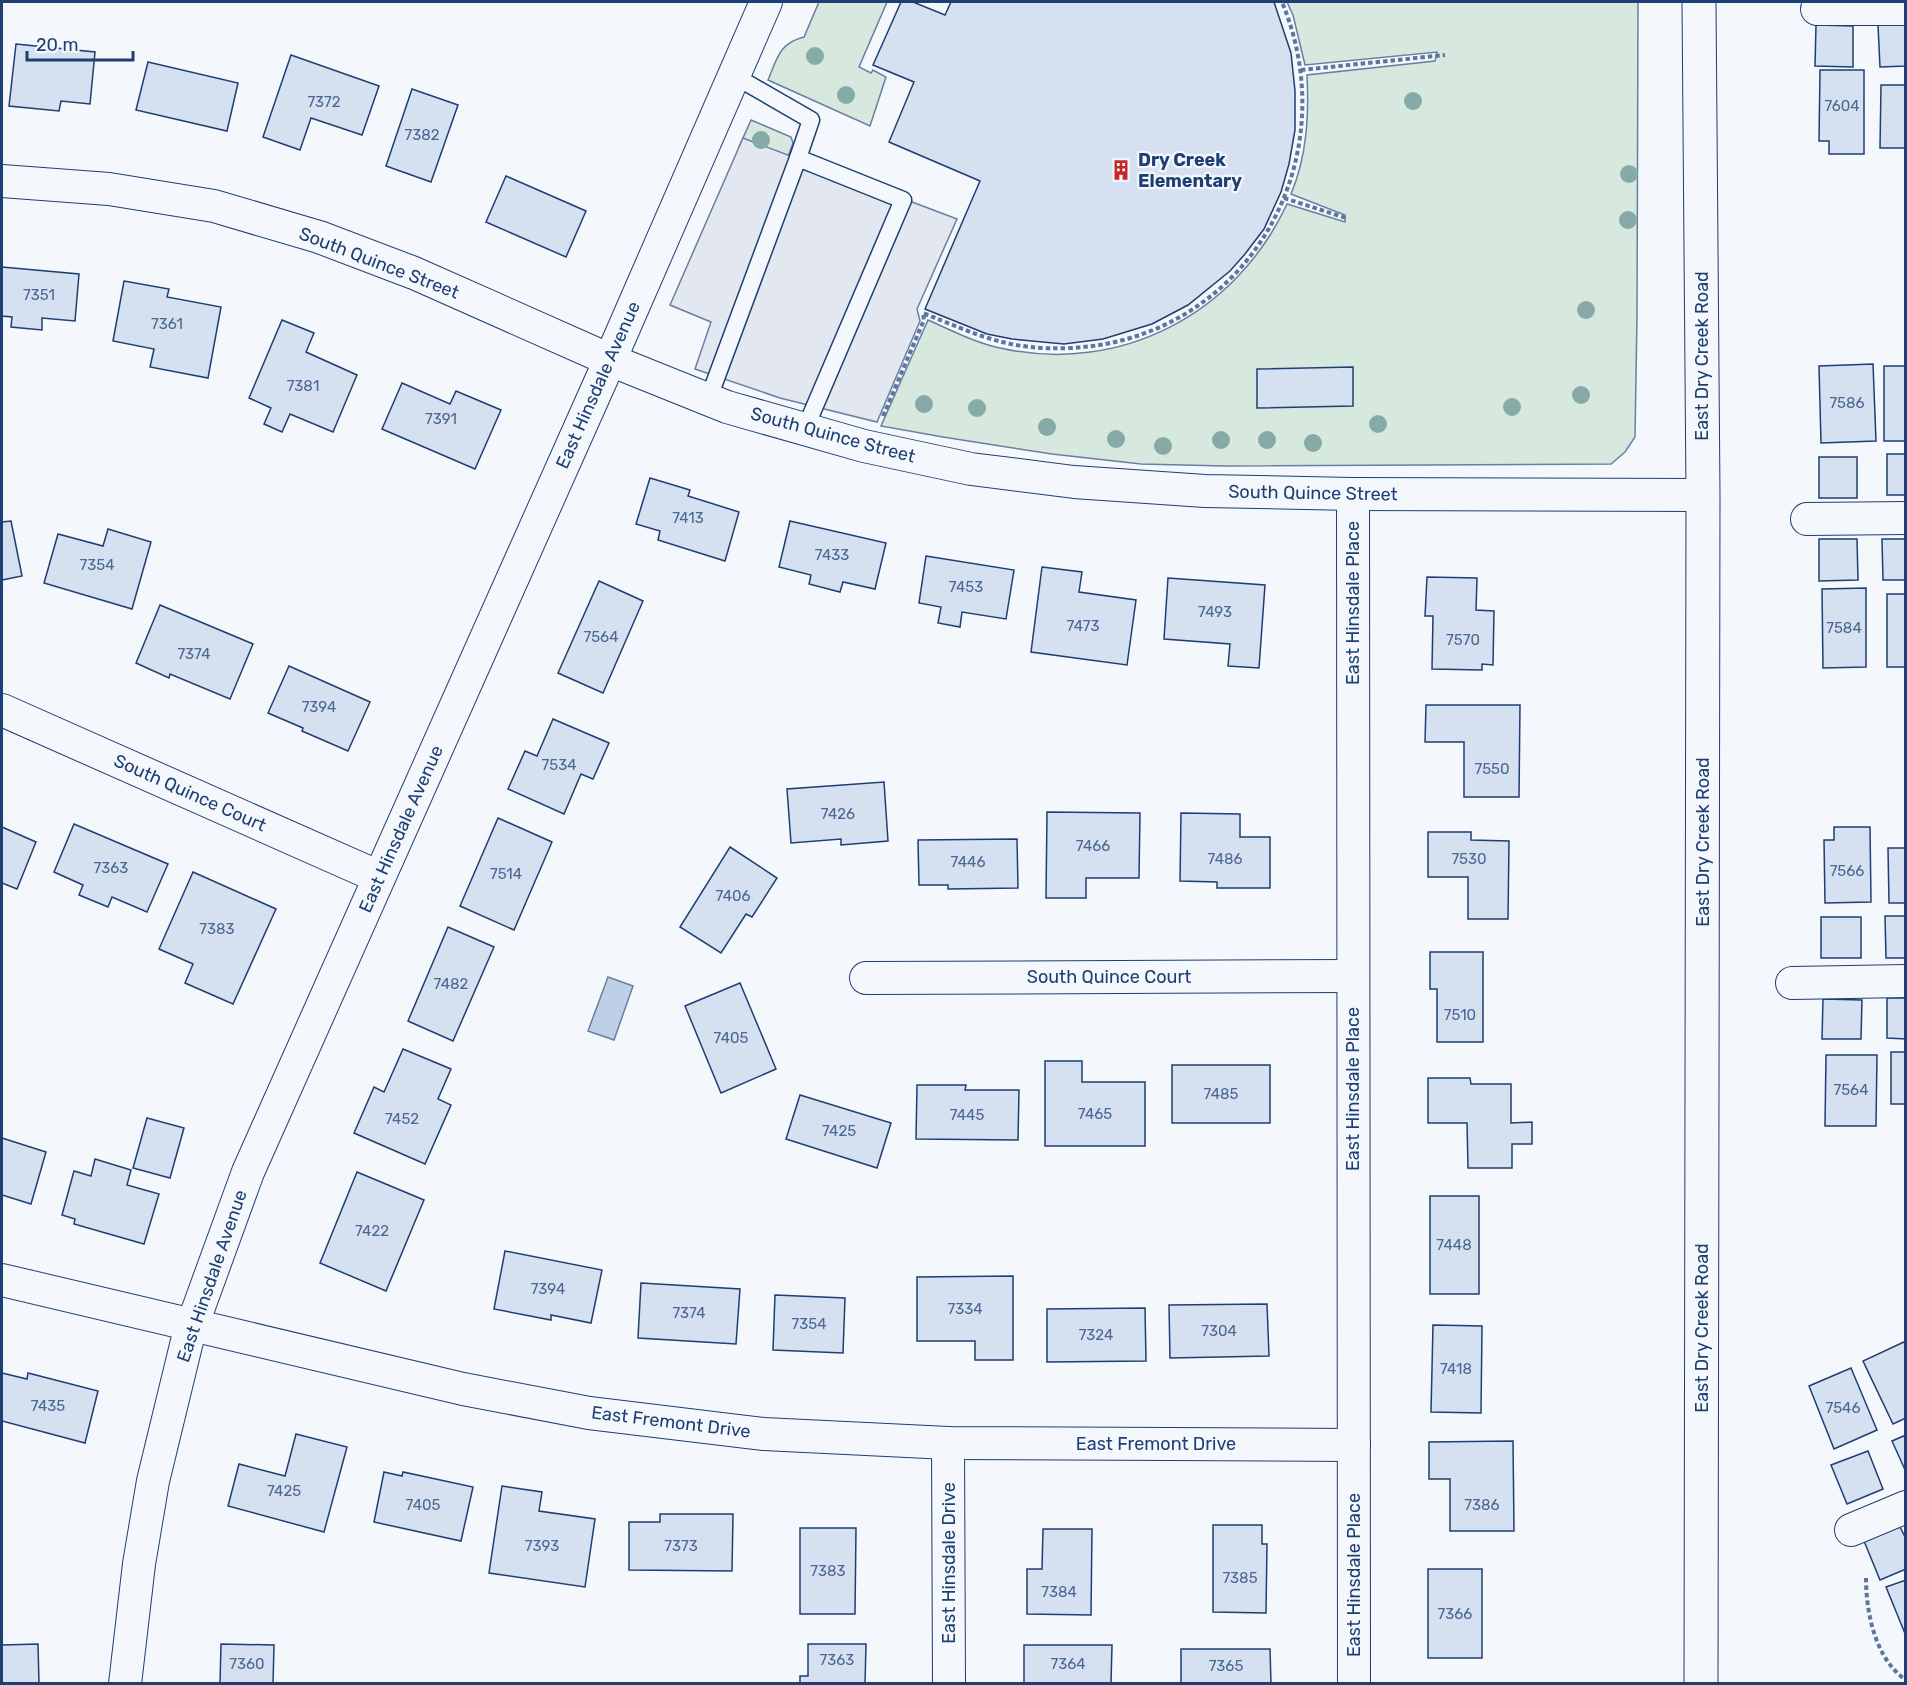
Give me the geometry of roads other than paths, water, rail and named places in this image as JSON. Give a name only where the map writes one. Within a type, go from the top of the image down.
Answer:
[{"type":"main road","name":"East Dry Creek Road","points":[[1699,2],[1703,495],[1701,1683]]},
{"type":"street","name":"East Hinsdale Avenue","points":[[125,1683],[139,1564],[153,1481],[192,1327],[248,1172],[610,360],[766,2]]},
{"type":"street","points":[[1817,9],[1905,9]]},
{"type":"street","name":"South Quince Street","points":[[2,181],[109,189],[214,206],[319,237],[414,273],[610,360],[708,400],[864,446],[971,469],[1074,482],[1204,491],[1353,494],[1703,495]]},
{"type":"street","name":"East Hinsdale Place","points":[[1353,494],[1354,1683]]},
{"type":"street","points":[[1807,519],[1905,518]]},
{"type":"street","name":"South Quince Court","points":[[2,710],[379,877]]},
{"type":"street","name":"South Quince Court","points":[[866,978],[1353,976]]},
{"type":"street","points":[[1792,983],[1905,981]]},
{"type":"street","name":"East Fremont Drive","points":[[2,1280],[192,1327],[463,1389],[589,1413],[765,1434],[948,1443],[1354,1445]]},
{"type":"street","name":"East Hinsdale Drive","points":[[948,1443],[950,1683]]},
{"type":"street","points":[[1851,1530],[1905,1507]]},
{"type":"lane","points":[[708,400],[812,120],[733,75]]},
{"type":"lane","points":[[798,158],[903,200],[805,429]]},
{"type":"water","points":[[608,977],[633,986],[614,1040],[588,1031]]},
{"type":"place","name":"Dry Creek Elementary","points":[[1121,170]]}]
